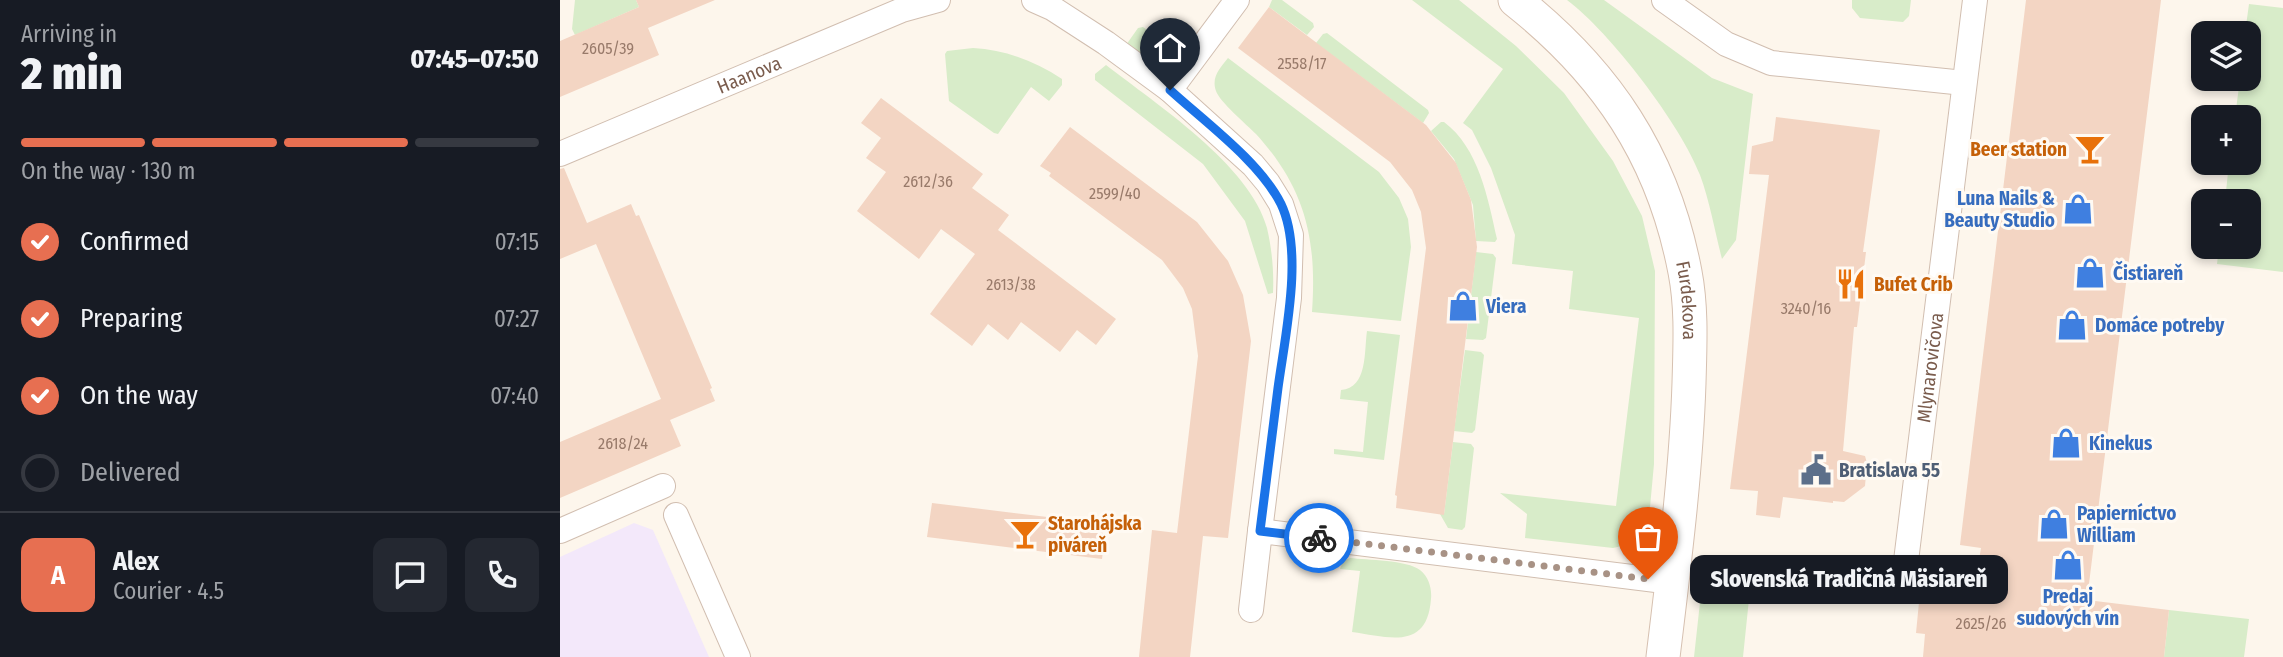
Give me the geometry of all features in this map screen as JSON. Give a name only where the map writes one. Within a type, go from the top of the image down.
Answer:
[{"type":"street","name":"Haanova","points":[[560,154],[902,10],[938,0]]},
{"type":"street","points":[[1034,0],[1052,8],[1107,43],[1170,90],[1253,165],[1276,196],[1290,228],[1292,244],[1289,298],[1251,610]]},
{"type":"street","points":[[1170,90],[1237,0]]},
{"type":"street","name":"Furdekova","points":[[1516,0],[1549,26],[1585,63],[1629,120],[1658,180],[1686,274],[1690,322],[1688,415],[1663,657]]},
{"type":"street","points":[[1664,0],[1726,44],[1771,63],[1964,83]]},
{"type":"street","name":"Mlynarovičova","points":[[1905,569],[1975,0]]},
{"type":"street","points":[[560,531],[663,486]]},
{"type":"street","points":[[676,514],[738,657]]},
{"type":"street","points":[[1261,522],[1672,582]]},
{"type":"shaded area","points":[[634,523],[653,530],[709,657],[560,657],[560,557]]},
{"type":"green space","points":[[575,0],[636,0],[639,7],[575,35],[572,29]]},
{"type":"green space","points":[[1272,0],[1282,0],[1313,23],[1314,27],[1307,35],[1269,7]]},
{"type":"green space","points":[[1412,0],[1459,0],[1516,46],[1564,93],[1613,161],[1642,216],[1655,271],[1654,464],[1649,518],[1645,532],[1636,528],[1630,539],[1621,546],[1613,548],[1525,538],[1527,514],[1500,493],[1616,506],[1639,318],[1569,309],[1573,271],[1512,264],[1515,235],[1491,168],[1472,130],[1463,123],[1503,69]]},
{"type":"green space","points":[[1567,0],[1604,0],[1712,78],[1753,94],[1736,240],[1722,259],[1710,206],[1691,154],[1661,106],[1623,56]]},
{"type":"green space","points":[[1852,0],[1911,0],[1909,16],[1903,22],[1860,18],[1852,8]]},
{"type":"green space","points":[[2249,4],[2283,8],[2283,272],[2217,264],[2218,259],[2261,259],[2261,189],[2226,189],[2228,175],[2261,175],[2261,105],[2237,105],[2238,91],[2261,91],[2261,21],[2247,21]]},
{"type":"green space","points":[[1143,27],[1180,55],[1164,61],[1152,60],[1126,45],[1138,28]]},
{"type":"green space","points":[[1327,33],[1428,110],[1423,123],[1316,43]]},
{"type":"green space","points":[[973,48],[997,51],[1031,62],[1062,79],[1062,85],[1049,101],[1031,87],[998,134],[994,133],[949,101],[945,54],[947,51]]},
{"type":"green space","points":[[1228,58],[1379,172],[1399,198],[1408,219],[1411,247],[1401,321],[1312,312],[1312,262],[1305,217],[1287,175],[1273,154],[1222,101],[1216,91],[1215,77]]},
{"type":"green space","points":[[1106,65],[1199,138],[1242,181],[1267,228],[1273,293],[1268,294],[1245,221],[1203,164],[1095,80],[1095,74]]},
{"type":"green space","points":[[1441,122],[1456,133],[1474,160],[1490,208],[1497,239],[1495,242],[1476,241],[1473,205],[1454,159],[1431,131]]},
{"type":"green space","points":[[1476,252],[1493,254],[1496,258],[1486,338],[1483,340],[1466,339]]},
{"type":"green space","points":[[1367,331],[1400,335],[1384,460],[1334,454],[1334,449],[1363,452],[1368,402],[1340,399],[1341,390],[1350,388],[1360,376],[1365,358]]},
{"type":"green space","points":[[1465,350],[1481,352],[1484,355],[1475,430],[1472,433],[1454,431]]},
{"type":"green space","points":[[1453,442],[1471,444],[1474,448],[1465,527],[1462,530],[1448,528],[1440,514],[1444,514]]},
{"type":"green space","points":[[1350,558],[1406,564],[1420,570],[1426,576],[1431,595],[1428,616],[1422,627],[1414,634],[1404,637],[1352,632],[1360,571],[1340,569],[1343,561]]},
{"type":"green space","points":[[1704,566],[1752,570],[1743,657],[1694,657]]},
{"type":"green space","points":[[2169,610],[2249,619],[2244,657],[2164,657]]},
{"type":"building","points":[[636,0],[715,0],[648,28],[659,55],[560,97],[560,41],[639,7]]},
{"type":"building","points":[[2026,0],[2161,0],[2087,600],[2169,610],[2164,657],[1923,657],[1925,634],[1916,633],[1920,592],[1973,597],[1981,548],[1960,545]]},
{"type":"building","points":[[1269,7],[1426,125],[1456,163],[1471,200],[1477,247],[1444,515],[1396,508],[1395,495],[1426,248],[1421,212],[1412,190],[1390,162],[1238,48]]},
{"type":"building","points":[[881,98],[983,174],[972,188],[1009,215],[998,230],[1116,319],[1096,345],[1077,330],[1060,352],[1021,322],[1008,340],[988,324],[972,346],[930,314],[975,254],[941,229],[919,259],[857,211],[886,172],[866,158],[881,138],[861,123]]},
{"type":"building","points":[[1776,117],[1880,130],[1863,252],[1866,252],[1857,327],[1854,327],[1843,451],[1865,456],[1865,486],[1844,502],[1783,497],[1780,518],[1756,515],[1758,491],[1730,489],[1769,175],[1749,174],[1752,146],[1773,141]]},
{"type":"building","points":[[1070,127],[1197,222],[1228,261],[1243,295],[1251,341],[1228,538],[1203,536],[1190,657],[1139,657],[1152,530],[1177,533],[1198,356],[1192,309],[1183,288],[1162,260],[1049,176],[1051,173],[1040,166]]},
{"type":"building","points":[[564,168],[587,223],[631,204],[636,216],[639,215],[712,388],[710,389],[715,401],[670,420],[681,446],[560,498],[560,442],[661,399],[596,244],[560,259],[560,169]]},
{"type":"building","points":[[932,503],[1106,524],[1102,559],[927,537]]},
{"type":"way so far","points":[[1319,538],[1648,579]]},
{"type":"place","name":"Beer station","points":[[2090,149]]},
{"type":"place","name":"Luna Nails & Beauty Studio","points":[[2078,209]]},
{"type":"place","name":"Čistiareň","points":[[2090,273]]},
{"type":"place","name":"Bufet Crib","points":[[1851,284]]},
{"type":"place","name":"Viera","points":[[1463,306]]},
{"type":"place","name":"Domáce potreby","points":[[2072,325]]},
{"type":"place","name":"Kinekus","points":[[2066,443]]},
{"type":"place","name":"Bratislava 55","points":[[1816,470]]},
{"type":"place","name":"Papierníctvo William","points":[[2054,524]]},
{"type":"place","name":"Starohájska piváreň","points":[[1025,534]]},
{"type":"place","name":"Predaj sudových vín","points":[[2068,565]]},
{"type":"place","name":"Slovenská Tradičná Mäsiareň","points":[[1648,579]]},
{"type":"route","points":[[1170,90],[1253,165],[1268,183],[1287,219],[1292,244],[1289,298],[1260,531],[1319,538]]}]
